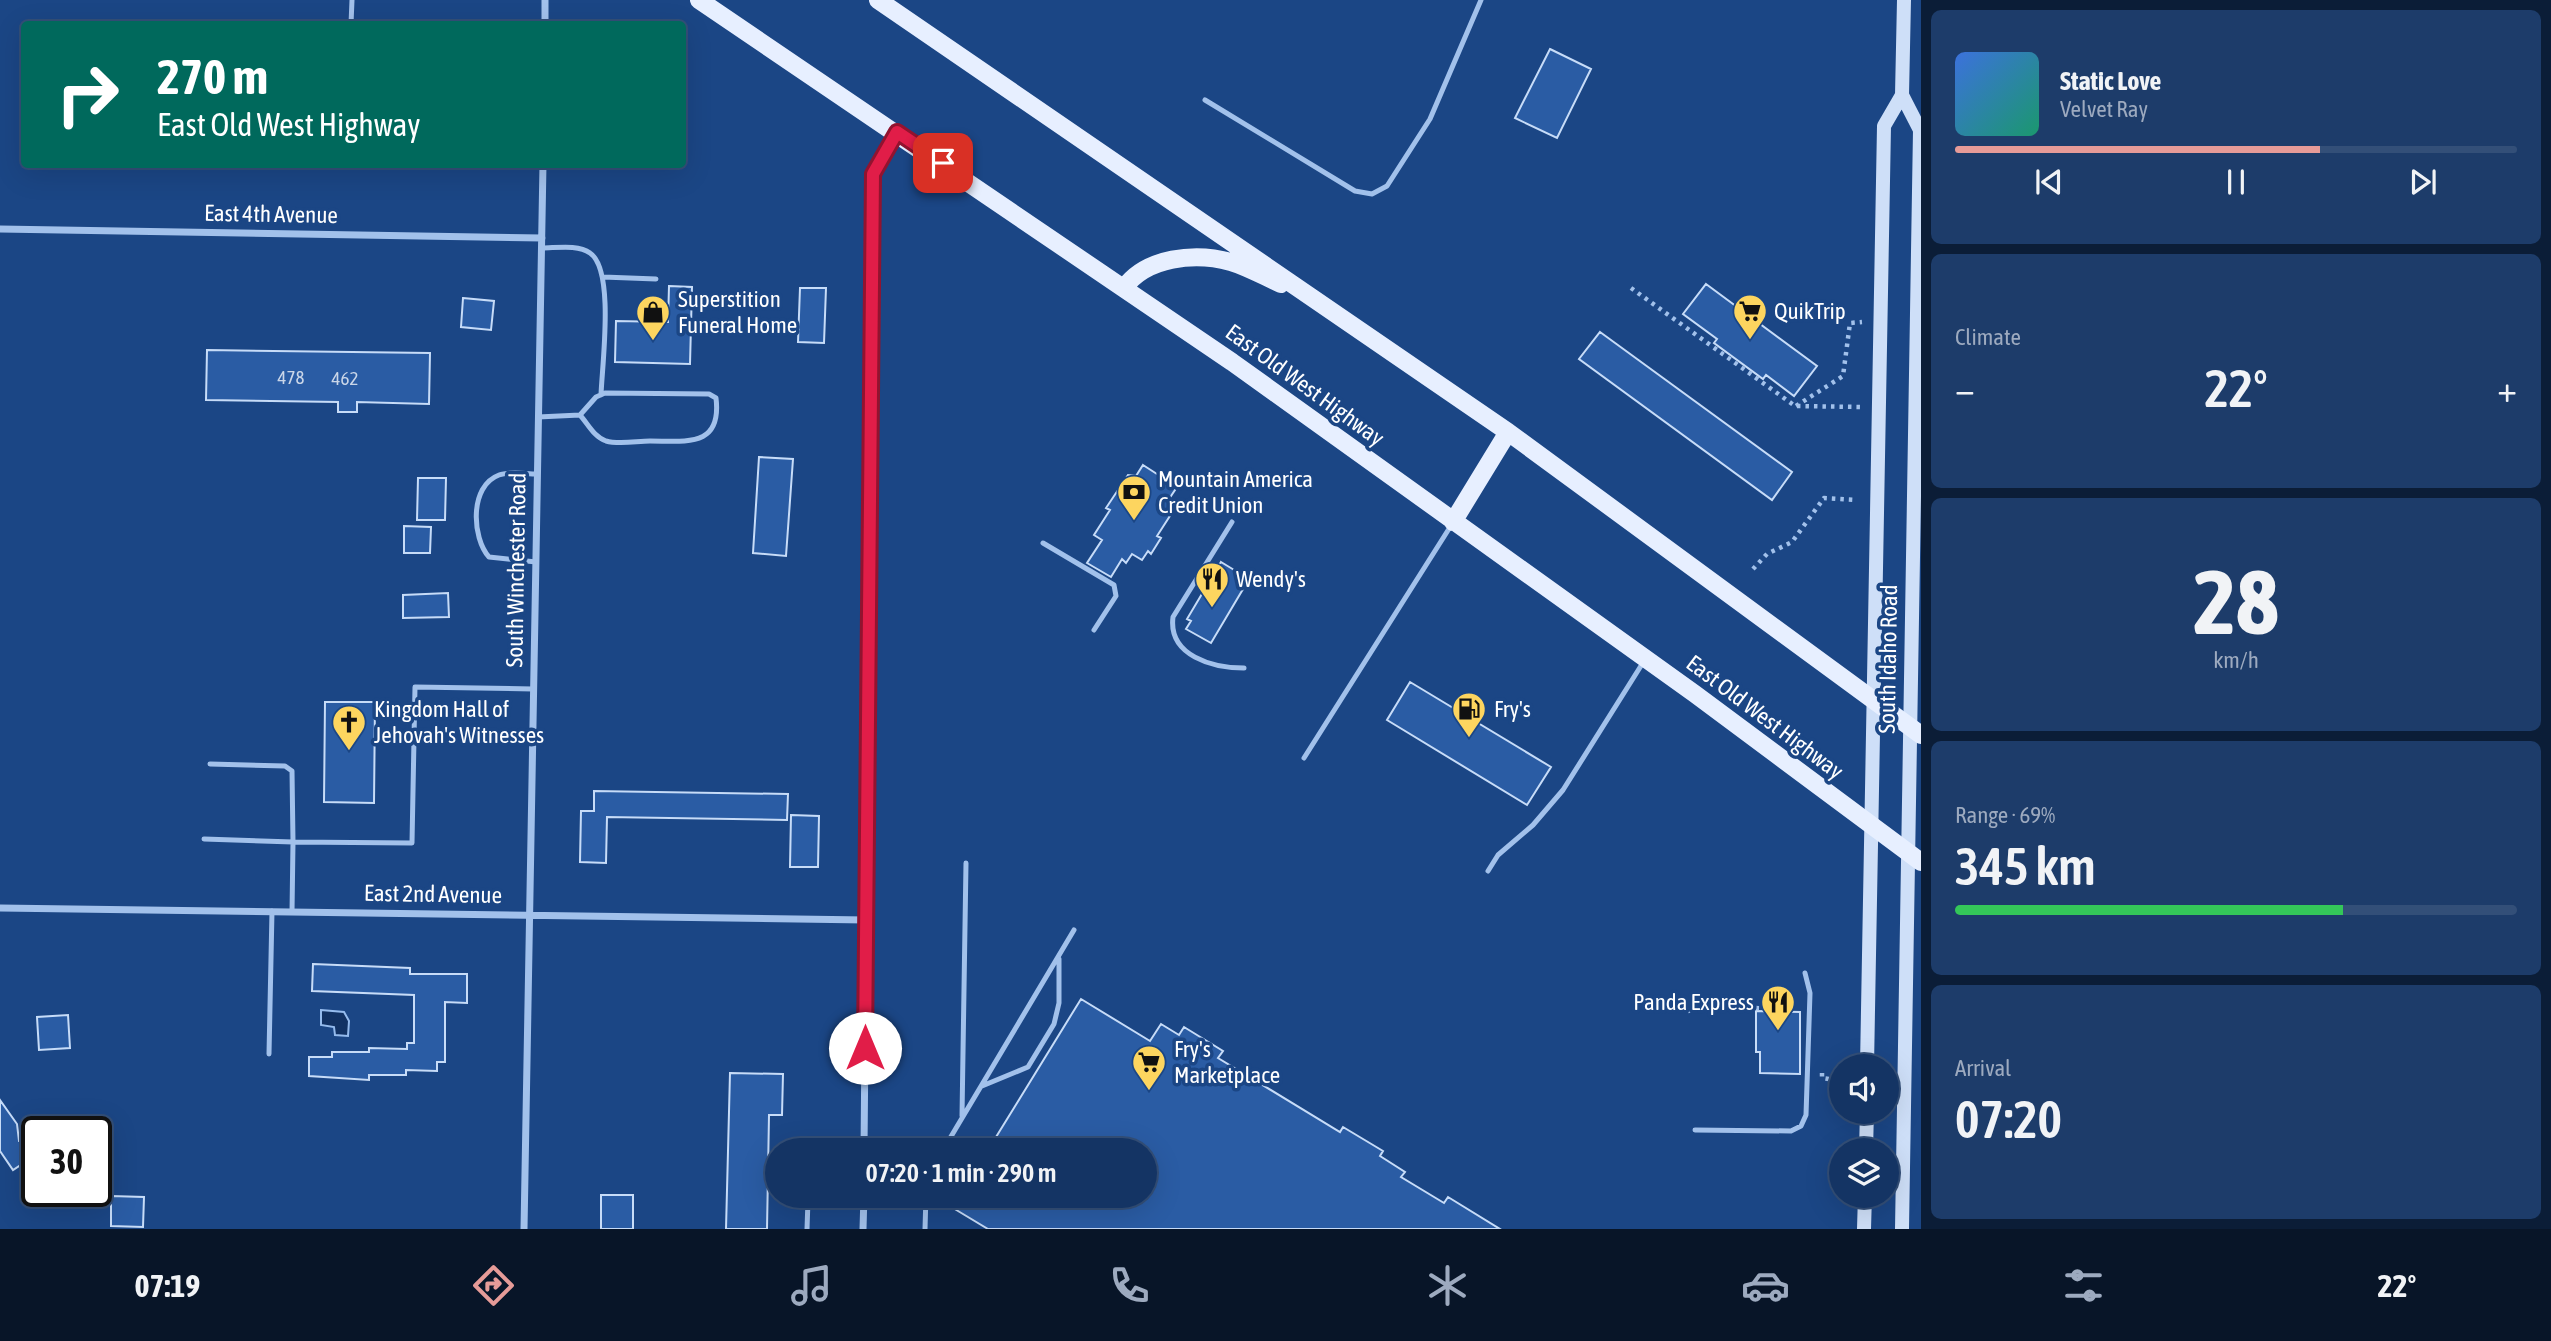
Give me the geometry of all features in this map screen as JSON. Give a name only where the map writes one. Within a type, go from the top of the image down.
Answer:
[{"type":"main road","name":"East Old West Highway","points":[[699,0],[1125,288],[1646,659],[1914,857]]},
{"type":"main road","points":[[878,0],[1508,432],[1915,731]]},
{"type":"main road","name":"South Idaho Road","points":[[1902,1229],[1914,857],[1920,130],[1902,95],[1904,0]]},
{"type":"main road","name":"South Idaho Road","points":[[1867,1054],[1884,126],[1902,95]]},
{"type":"main road","points":[[1125,288],[1135,272],[1150,265],[1189,258],[1209,259],[1230,262],[1320,301]]},
{"type":"main road","points":[[1453,522],[1508,432]]},
{"type":"main road","points":[[1864,1229],[1865,1208]]},
{"type":"street","points":[[545,0],[545,21]]},
{"type":"street","points":[[864,1138],[873,174],[897,132]]},
{"type":"street","name":"South Winchester Road","points":[[524,1229],[543,168]]},
{"type":"street","name":"East 4th Avenue","points":[[0,229],[542,238]]},
{"type":"street","name":"East 2nd Avenue","points":[[0,908],[866,920]]},
{"type":"street","points":[[863,1229],[864,1208]]},
{"type":"lane","points":[[351,21],[352,0]]},
{"type":"lane","points":[[1205,100],[1355,191],[1372,194],[1387,186],[1430,119],[1481,0]]},
{"type":"lane","points":[[542,248],[578,248],[589,252],[600,264],[603,277],[601,395]]},
{"type":"lane","points":[[603,277],[656,279]]},
{"type":"lane","points":[[538,417],[580,415],[601,395],[673,391],[709,394],[716,398],[716,423],[709,433],[691,441],[607,442],[594,435],[580,415]]},
{"type":"lane","points":[[536,562],[489,558],[481,549],[477,513],[485,485],[497,475],[537,474]]},
{"type":"lane","points":[[1232,522],[1173,617],[1172,628],[1182,649],[1212,666],[1244,668]]},
{"type":"lane","points":[[1304,758],[1453,522]]},
{"type":"lane","points":[[1043,543],[1114,585],[1116,596],[1094,630]]},
{"type":"lane","points":[[1488,871],[1499,855],[1533,825],[1563,790],[1646,659]]},
{"type":"lane","points":[[204,839],[412,843],[415,687],[533,689]]},
{"type":"lane","points":[[210,764],[285,766],[292,771],[292,912]]},
{"type":"lane","points":[[962,1118],[966,863]]},
{"type":"lane","points":[[268,1054],[272,911]]},
{"type":"lane","points":[[950,1138],[1074,930]]},
{"type":"lane","points":[[980,1087],[1028,1067],[1054,1024],[1059,1003],[1059,956]]},
{"type":"lane","points":[[1695,1130],[1791,1131],[1801,1126],[1806,1115],[1810,1010],[1810,993],[1805,973]]},
{"type":"lane","points":[[807,1229],[808,1208]]},
{"type":"lane","points":[[925,1229],[926,1208]]},
{"type":"path","points":[[1631,288],[1795,406],[1861,407]]},
{"type":"path","points":[[1795,406],[1843,376],[1850,323],[1862,322]]},
{"type":"path","points":[[1753,569],[1767,554],[1792,542],[1824,498],[1856,500]]},
{"type":"path","points":[[1688,1011],[1705,1007],[1810,1010]]},
{"type":"path","points":[[1822,1064],[1822,1078],[1829,1079]]},
{"type":"water","points":[[321,1010],[344,1012],[349,1021],[348,1036],[335,1035],[334,1027],[321,1025]]},
{"type":"building","points":[[1550,49],[1591,69],[1557,138],[1515,118]]},
{"type":"building","name":"QuikTrip","points":[[1706,284],[1817,366],[1794,396],[1766,375],[1763,379],[1714,343],[1717,339],[1683,314]]},
{"type":"building","name":"Superstition Funeral Home","points":[[669,286],[692,287],[690,364],[615,362],[616,321],[668,322]]},
{"type":"building","points":[[800,288],[826,288],[824,343],[798,342]]},
{"type":"building","points":[[463,298],[494,301],[491,330],[461,327]]},
{"type":"building","points":[[1600,332],[1792,472],[1772,500],[1579,359]]},
{"type":"building","points":[[207,350],[430,353],[429,404],[357,402],[357,412],[338,412],[338,402],[206,400]]},
{"type":"building","points":[[759,457],[793,459],[786,556],[753,553]]},
{"type":"building","name":"Mountain America Credit Union","points":[[1143,465],[1177,487],[1169,499],[1177,505],[1157,536],[1161,538],[1151,554],[1148,551],[1142,560],[1132,554],[1126,563],[1122,559],[1111,577],[1087,563],[1102,540],[1094,535],[1110,510],[1106,508],[1128,475],[1136,476]]},
{"type":"building","points":[[418,478],[446,478],[445,520],[417,520]]},
{"type":"building","points":[[404,526],[431,527],[430,553],[404,553]]},
{"type":"building","name":"Wendy's","points":[[1221,562],[1249,579],[1211,643],[1186,629],[1191,621],[1187,619]]},
{"type":"building","points":[[448,593],[449,617],[403,618],[403,595]]},
{"type":"building","points":[[1410,682],[1551,767],[1527,805],[1387,720]]},
{"type":"building","name":"Kingdom Hall of Jehovah's Witnesses","points":[[325,702],[375,702],[374,803],[324,802]]},
{"type":"building","points":[[594,791],[788,794],[787,820],[607,817],[606,863],[580,862],[581,811],[594,811]]},
{"type":"building","points":[[791,815],[819,816],[818,867],[790,867]]},
{"type":"building","points":[[313,964],[410,968],[410,974],[467,974],[467,1003],[445,1002],[445,1062],[437,1062],[437,1071],[406,1070],[406,1075],[369,1075],[369,1080],[309,1076],[309,1057],[332,1057],[332,1052],[369,1052],[369,1048],[407,1049],[407,1043],[414,1043],[414,995],[312,991]]},
{"type":"building","name":"Fry's Marketplace","points":[[1081,999],[1150,1041],[1161,1024],[1179,1035],[1184,1027],[1223,1051],[1218,1058],[1340,1132],[1343,1127],[1383,1151],[1380,1156],[1405,1172],[1401,1177],[1444,1203],[1448,1197],[1500,1229],[988,1229],[953,1208],[1157,1208],[1157,1138],[995,1138]]},
{"type":"building","name":"Panda Express","points":[[1756,1011],[1800,1012],[1800,1074],[1760,1073],[1760,1052],[1756,1052]]},
{"type":"building","points":[[68,1015],[70,1048],[39,1050],[37,1017]]},
{"type":"building","points":[[730,1073],[783,1074],[782,1115],[769,1115],[769,1138],[765,1138],[767,1229],[726,1229]]},
{"type":"building","points":[[0,1100],[17,1124],[21,1141],[21,1165],[13,1170],[0,1151]]},
{"type":"building","points":[[601,1195],[633,1195],[633,1229],[601,1229]]},
{"type":"building","points":[[112,1196],[144,1197],[143,1227],[111,1226]]},
{"type":"place","name":"QuikTrip","points":[[1750,341]]},
{"type":"place","name":"Superstition Funeral Home","points":[[653,342]]},
{"type":"place","name":"Mountain America Credit Union","points":[[1134,522]]},
{"type":"place","name":"Wendy's","points":[[1212,609]]},
{"type":"place","name":"Fry's","points":[[1469,739]]},
{"type":"place","name":"Kingdom Hall of Jehovah's Witnesses","points":[[349,752]]},
{"type":"place","name":"Panda Express","points":[[1778,1032]]},
{"type":"place","name":"Fry's Marketplace","points":[[1149,1092]]},
{"type":"route","points":[[865,1048],[873,174],[897,132],[943,163]]}]
